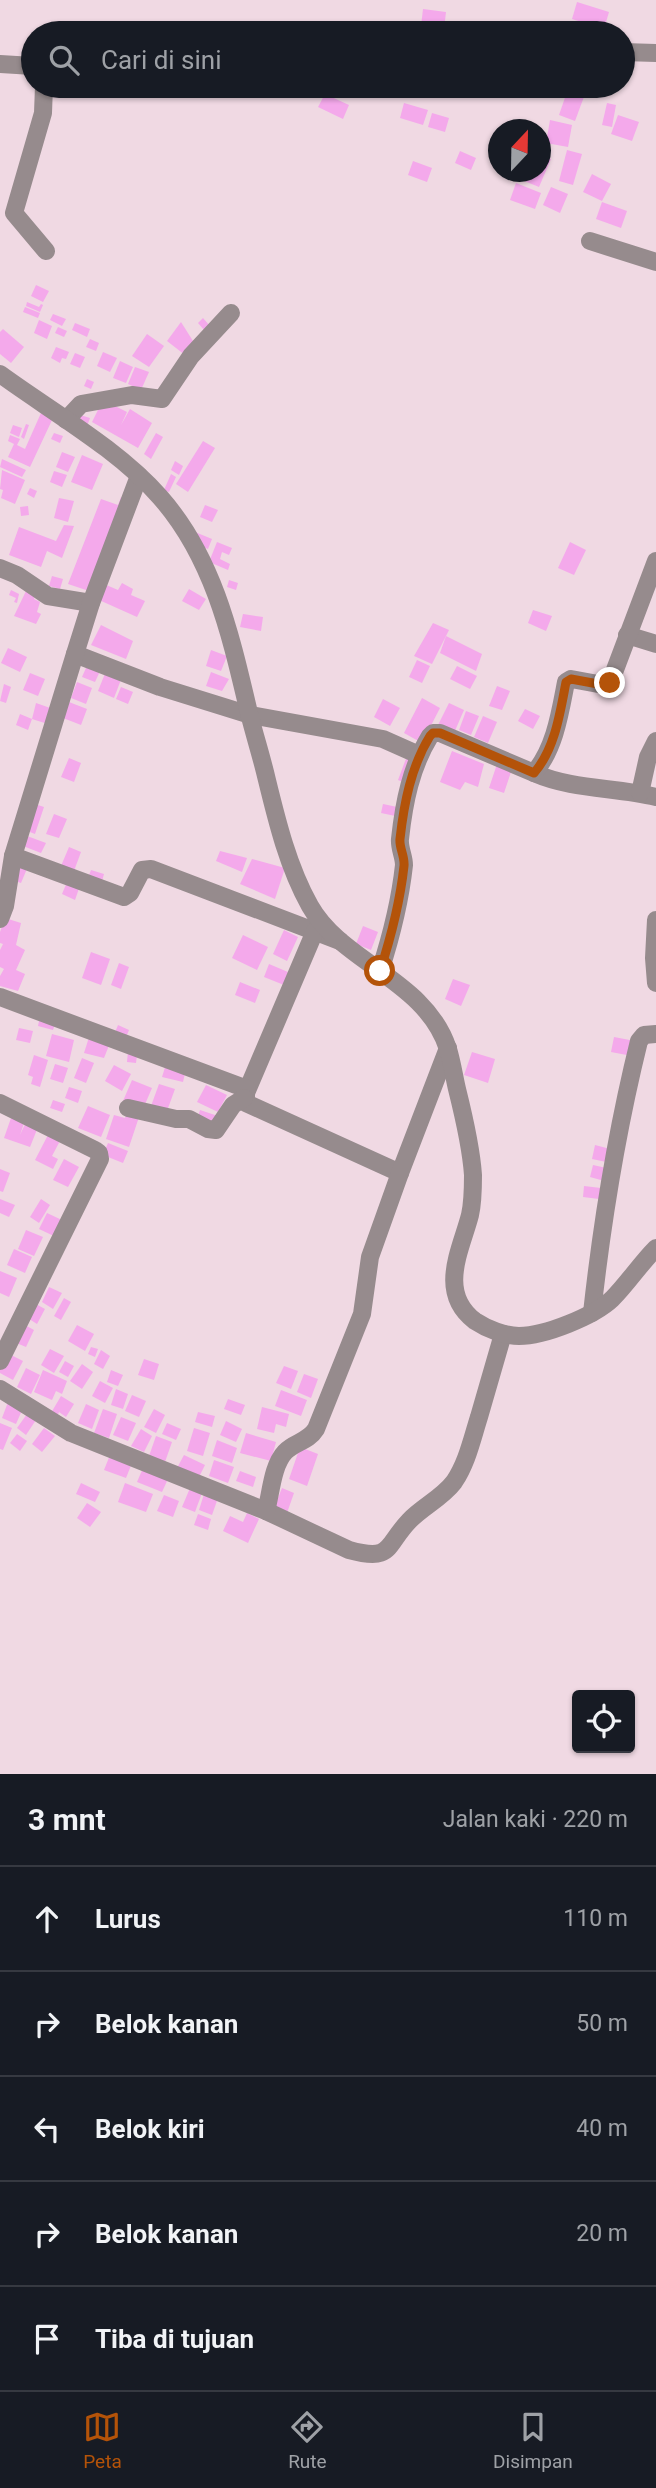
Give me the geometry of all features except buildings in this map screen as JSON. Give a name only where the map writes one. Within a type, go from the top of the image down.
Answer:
[{"type":"street","points":[[635,52],[656,53]]},
{"type":"street","points":[[0,64],[21,65]]},
{"type":"street","points":[[44,98],[43,113],[14,213],[47,251]]},
{"type":"street","points":[[590,241],[656,262]]},
{"type":"street","points":[[66,420],[81,404],[132,395],[162,399],[191,356],[231,313]]},
{"type":"street","points":[[0,374],[66,420],[139,477],[161,498],[183,527],[220,601],[239,665],[275,815],[296,875],[315,915],[425,1009],[448,1048],[473,1176],[469,1216],[454,1261],[454,1286],[466,1311],[475,1321],[503,1334],[520,1336],[538,1333],[592,1313],[611,1299],[656,1248]]},
{"type":"street","points":[[0,919],[5,906],[13,856],[91,603],[139,477]]},
{"type":"street","points":[[534,773],[556,729],[566,682],[571,679],[609,686],[656,561]]},
{"type":"street","points":[[0,568],[17,575],[48,596],[91,603]]},
{"type":"street","points":[[627,635],[656,644]]},
{"type":"street","points":[[75,654],[160,687],[250,715],[383,739],[419,755]]},
{"type":"street","points":[[380,971],[393,932],[398,904],[404,861],[400,842],[408,788],[419,755],[433,733],[440,733],[552,781],[648,794],[649,757],[656,741]]},
{"type":"street","points":[[13,856],[124,897],[130,893],[142,870],[151,869],[345,943]]},
{"type":"street","points":[[656,920],[656,983]]},
{"type":"street","points":[[315,931],[246,1094],[246,1103],[400,1173]]},
{"type":"street","points":[[0,997],[246,1094]]},
{"type":"street","points":[[592,1313],[598,1260],[628,1085],[639,1041],[643,1035],[656,1034]]},
{"type":"street","points":[[266,1511],[281,1458],[289,1448],[312,1436],[316,1429],[364,1306],[367,1267],[448,1048]]},
{"type":"street","points":[[128,1108],[176,1119],[189,1119],[208,1129],[216,1129],[233,1105],[246,1094]]},
{"type":"street","points":[[0,1103],[95,1150],[100,1158],[0,1361]]},
{"type":"street","points":[[0,1389],[71,1433],[266,1511],[349,1550],[363,1554],[378,1553],[390,1548],[409,1521],[448,1490],[459,1473],[468,1453],[503,1334]]},
{"type":"route","points":[[380,971],[393,932],[401,884],[404,861],[400,842],[408,788],[419,755],[430,736],[436,732],[440,733],[534,773],[556,729],[566,682],[571,679],[609,686],[610,683]]}]
